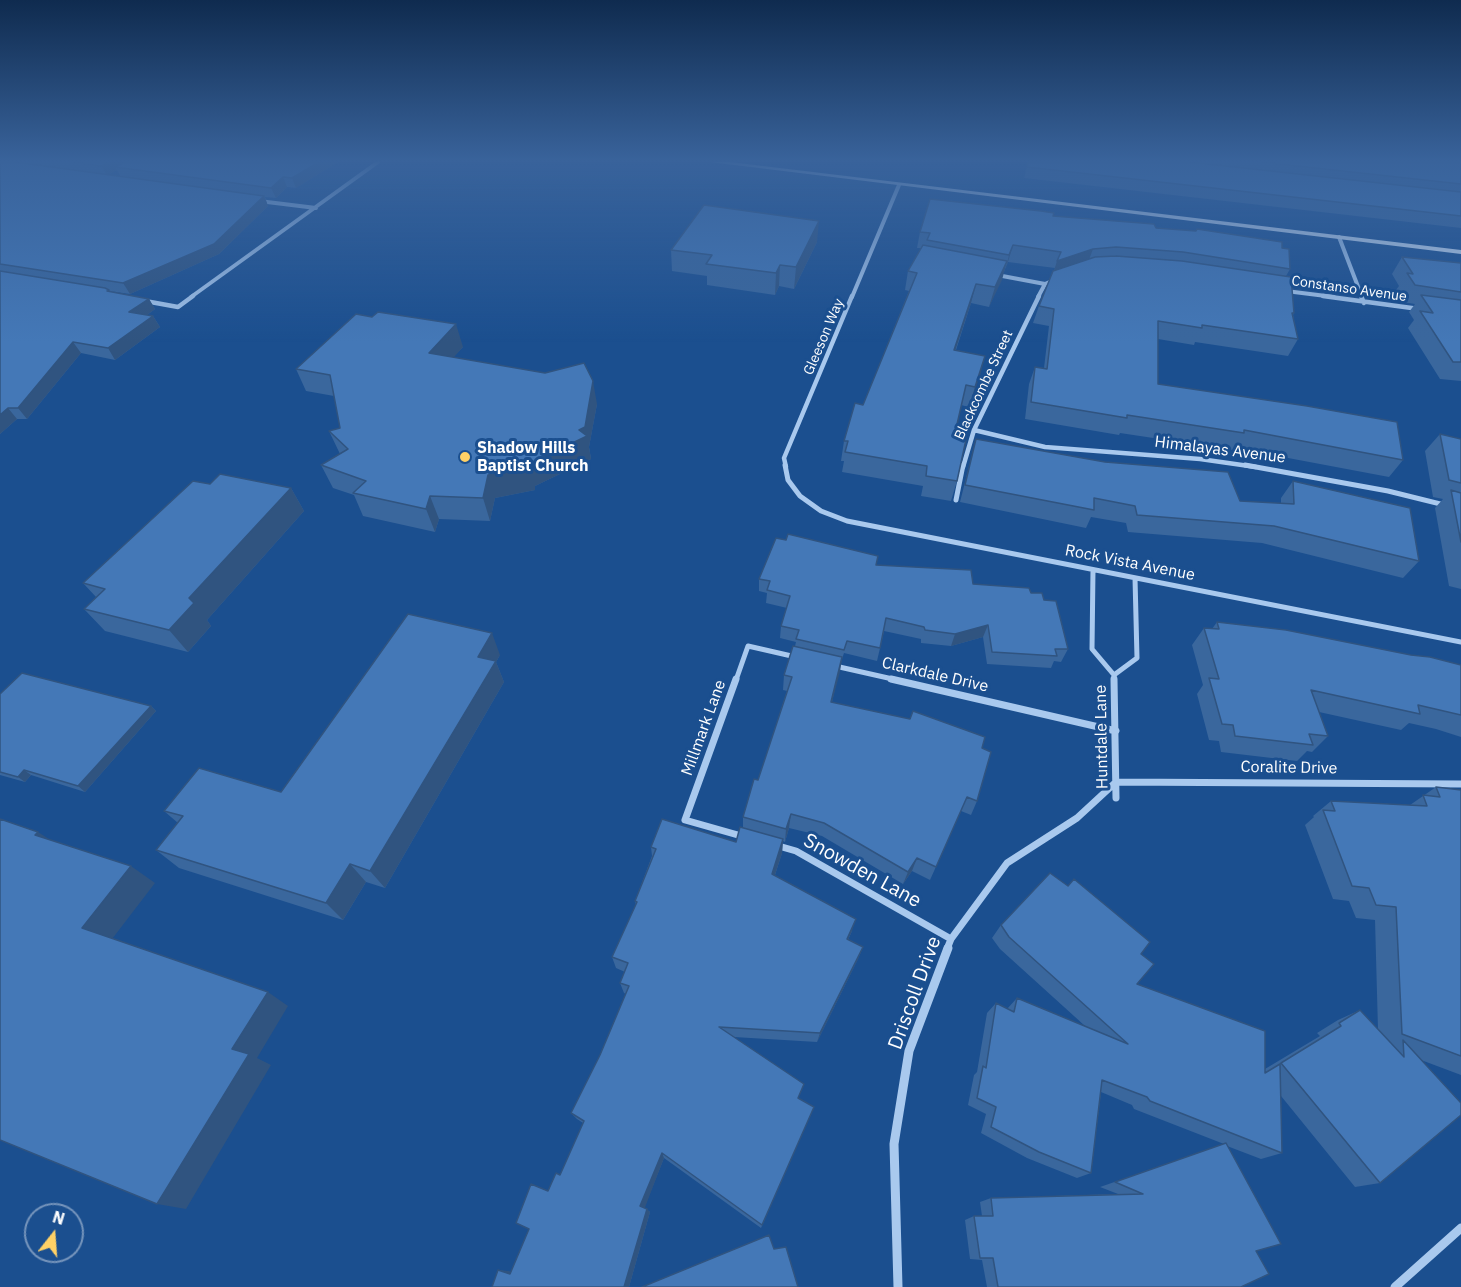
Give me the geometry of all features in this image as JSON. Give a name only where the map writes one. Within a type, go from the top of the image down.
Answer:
[{"type":"main road","points":[[1215,222],[1461,252]]},
{"type":"street","points":[[134,299],[178,307],[296,222]]},
{"type":"street","name":"Gleeson Way","points":[[800,496],[788,480],[784,458],[883,222]]},
{"type":"street","points":[[1339,237],[1364,303]]},
{"type":"street","points":[[987,273],[1045,284],[1061,277]]},
{"type":"street","name":"Blackcombe Street","points":[[956,500],[964,455],[974,430],[1045,284]]},
{"type":"street","name":"Constanso Avenue","points":[[1281,290],[1429,310]]},
{"type":"street","name":"Himalayas Avenue","points":[[974,430],[1046,447],[1200,459],[1291,472],[1388,491],[1461,509]]},
{"type":"street","name":"Rock Vista Avenue","points":[[800,496],[821,511],[847,521],[1461,642]]},
{"type":"street","name":"Huntdale Lane","points":[[1093,570],[1092,649],[1114,675],[1116,798]]},
{"type":"street","name":"Huntdale Lane","points":[[1114,675],[1137,658],[1135,578]]},
{"type":"street","name":"Millmark Lane","points":[[752,839],[685,820],[748,646],[805,659]]},
{"type":"street","name":"Clarkdale Drive","points":[[828,664],[1116,730]]},
{"type":"street","name":"Coralite Drive","points":[[1116,782],[1461,784]]},
{"type":"street","name":"Driscoll Drive","points":[[898,1287],[894,1144],[909,1051],[951,939],[1007,863],[1077,818],[1116,782]]},
{"type":"street","name":"Snowden Lane","points":[[763,842],[796,851],[951,939]]},
{"type":"street","points":[[1395,1287],[1461,1228]]},
{"type":"building","points":[[0,222],[237,222],[214,244],[123,283],[0,264]]},
{"type":"building","points":[[691,222],[818,222],[796,267],[780,265],[776,273],[706,264],[712,255],[671,250]]},
{"type":"building","points":[[923,222],[1154,224],[1156,228],[1196,231],[1197,229],[1282,242],[1282,248],[1289,249],[1290,269],[1183,252],[1116,247],[1093,249],[1057,261],[1061,252],[1013,245],[1009,255],[927,240],[930,233],[920,232]]},
{"type":"building","points":[[923,245],[1007,261],[995,287],[976,284],[954,350],[985,356],[975,387],[966,385],[955,433],[967,435],[957,481],[926,476],[927,466],[845,452],[848,441],[844,441],[855,403],[863,405],[917,273],[908,271]]},
{"type":"building","points":[[1116,256],[1182,261],[1291,277],[1294,313],[1292,313],[1298,339],[1158,321],[1158,384],[1397,422],[1403,460],[1244,430],[1244,433],[1127,415],[1127,418],[1031,402],[1035,367],[1047,369],[1054,309],[1039,306],[1053,271],[1095,257]]},
{"type":"building","points":[[1402,257],[1461,263],[1461,292],[1415,285],[1407,273],[1413,274]]},
{"type":"building","points":[[0,271],[105,288],[109,290],[107,291],[149,299],[129,312],[153,316],[108,348],[73,342],[18,408],[8,408],[0,415]]},
{"type":"building","points":[[1421,295],[1461,300],[1461,362],[1453,362],[1420,311],[1433,313]]},
{"type":"building","name":"Shadow Hills Baptist Church","points":[[378,312],[456,324],[429,353],[545,373],[584,363],[593,381],[585,427],[579,430],[587,436],[529,464],[530,467],[488,475],[483,498],[430,496],[426,509],[353,493],[366,481],[321,465],[348,449],[329,431],[340,428],[330,375],[296,369],[356,314],[372,317]]},
{"type":"building","points":[[1440,434],[1461,439],[1461,483],[1449,480]]},
{"type":"building","points":[[976,439],[1105,462],[1228,472],[1240,501],[1294,504],[1293,481],[1410,508],[1419,561],[1274,526],[1137,515],[1135,506],[1094,498],[1094,510],[965,485]]},
{"type":"building","points":[[220,474],[291,488],[189,598],[194,603],[169,630],[84,609],[105,589],[83,583],[193,481],[210,484]]},
{"type":"building","points":[[1451,490],[1461,493],[1461,542]]},
{"type":"building","points":[[788,534],[878,556],[876,565],[971,570],[973,584],[1029,588],[1031,593],[1042,593],[1044,600],[1056,601],[1068,649],[1055,649],[1057,656],[992,652],[988,625],[955,634],[925,630],[924,627],[886,618],[880,648],[847,641],[844,650],[796,639],[799,630],[781,626],[790,596],[767,590],[770,581],[759,579],[776,538],[786,540]]},
{"type":"building","points":[[408,614],[492,633],[478,657],[496,661],[370,871],[350,864],[326,903],[156,850],[183,816],[164,811],[199,768],[281,792]]},
{"type":"building","points":[[1217,622],[1286,630],[1461,665],[1461,715],[1418,705],[1420,714],[1311,690],[1328,736],[1309,734],[1313,745],[1235,736],[1233,725],[1222,724],[1209,678],[1219,679],[1204,628],[1219,629]]},
{"type":"building","points":[[793,646],[842,657],[831,702],[910,719],[913,711],[985,737],[982,748],[991,752],[977,801],[967,797],[936,867],[917,858],[908,872],[824,823],[791,814],[786,829],[743,817],[754,779],[758,780],[792,677],[784,675]]},
{"type":"building","points":[[22,673],[151,706],[78,786],[24,770],[18,777],[0,772],[0,694]]},
{"type":"building","points":[[1436,787],[1461,790],[1461,1056],[1402,1034],[1396,907],[1376,905],[1369,888],[1352,886],[1323,810],[1335,811],[1331,801],[1427,806],[1423,795],[1440,797]]},
{"type":"building","points":[[0,819],[38,832],[35,835],[131,866],[82,928],[268,992],[232,1049],[249,1054],[157,1204],[0,1140]]},
{"type":"building","points":[[662,819],[736,842],[740,827],[783,839],[772,874],[856,919],[847,939],[863,947],[820,1033],[719,1027],[804,1084],[798,1098],[814,1107],[762,1225],[662,1153],[640,1206],[647,1209],[624,1287],[492,1287],[498,1270],[510,1274],[529,1229],[516,1223],[531,1184],[548,1191],[556,1173],[560,1175],[584,1121],[571,1113],[600,1055],[629,986],[620,983],[628,963],[612,957],[637,902],[635,901],[656,849],[651,847]]},
{"type":"building","points":[[1050,873],[1068,886],[1074,879],[1150,942],[1141,954],[1154,964],[1137,984],[1265,1031],[1265,1073],[1280,1064],[1282,1153],[1102,1080],[1091,1173],[1039,1152],[991,1127],[996,1107],[977,1098],[983,1066],[986,1068],[996,1003],[1014,1012],[1017,998],[1128,1044],[1009,937],[1001,925]]},
{"type":"building","points":[[1360,1010],[1404,1057],[1403,1040],[1461,1103],[1461,1115],[1380,1183],[1281,1063],[1341,1026],[1339,1023]]},
{"type":"building","points":[[1226,1143],[1281,1244],[1256,1251],[1269,1274],[1241,1287],[998,1287],[993,1258],[980,1258],[974,1216],[993,1216],[991,1198],[1143,1194],[1115,1182]]},
{"type":"building","points":[[769,1235],[774,1249],[786,1247],[798,1287],[642,1287]]},
{"type":"place","name":"Shadow Hills Baptist Church","points":[[465,457]]}]
